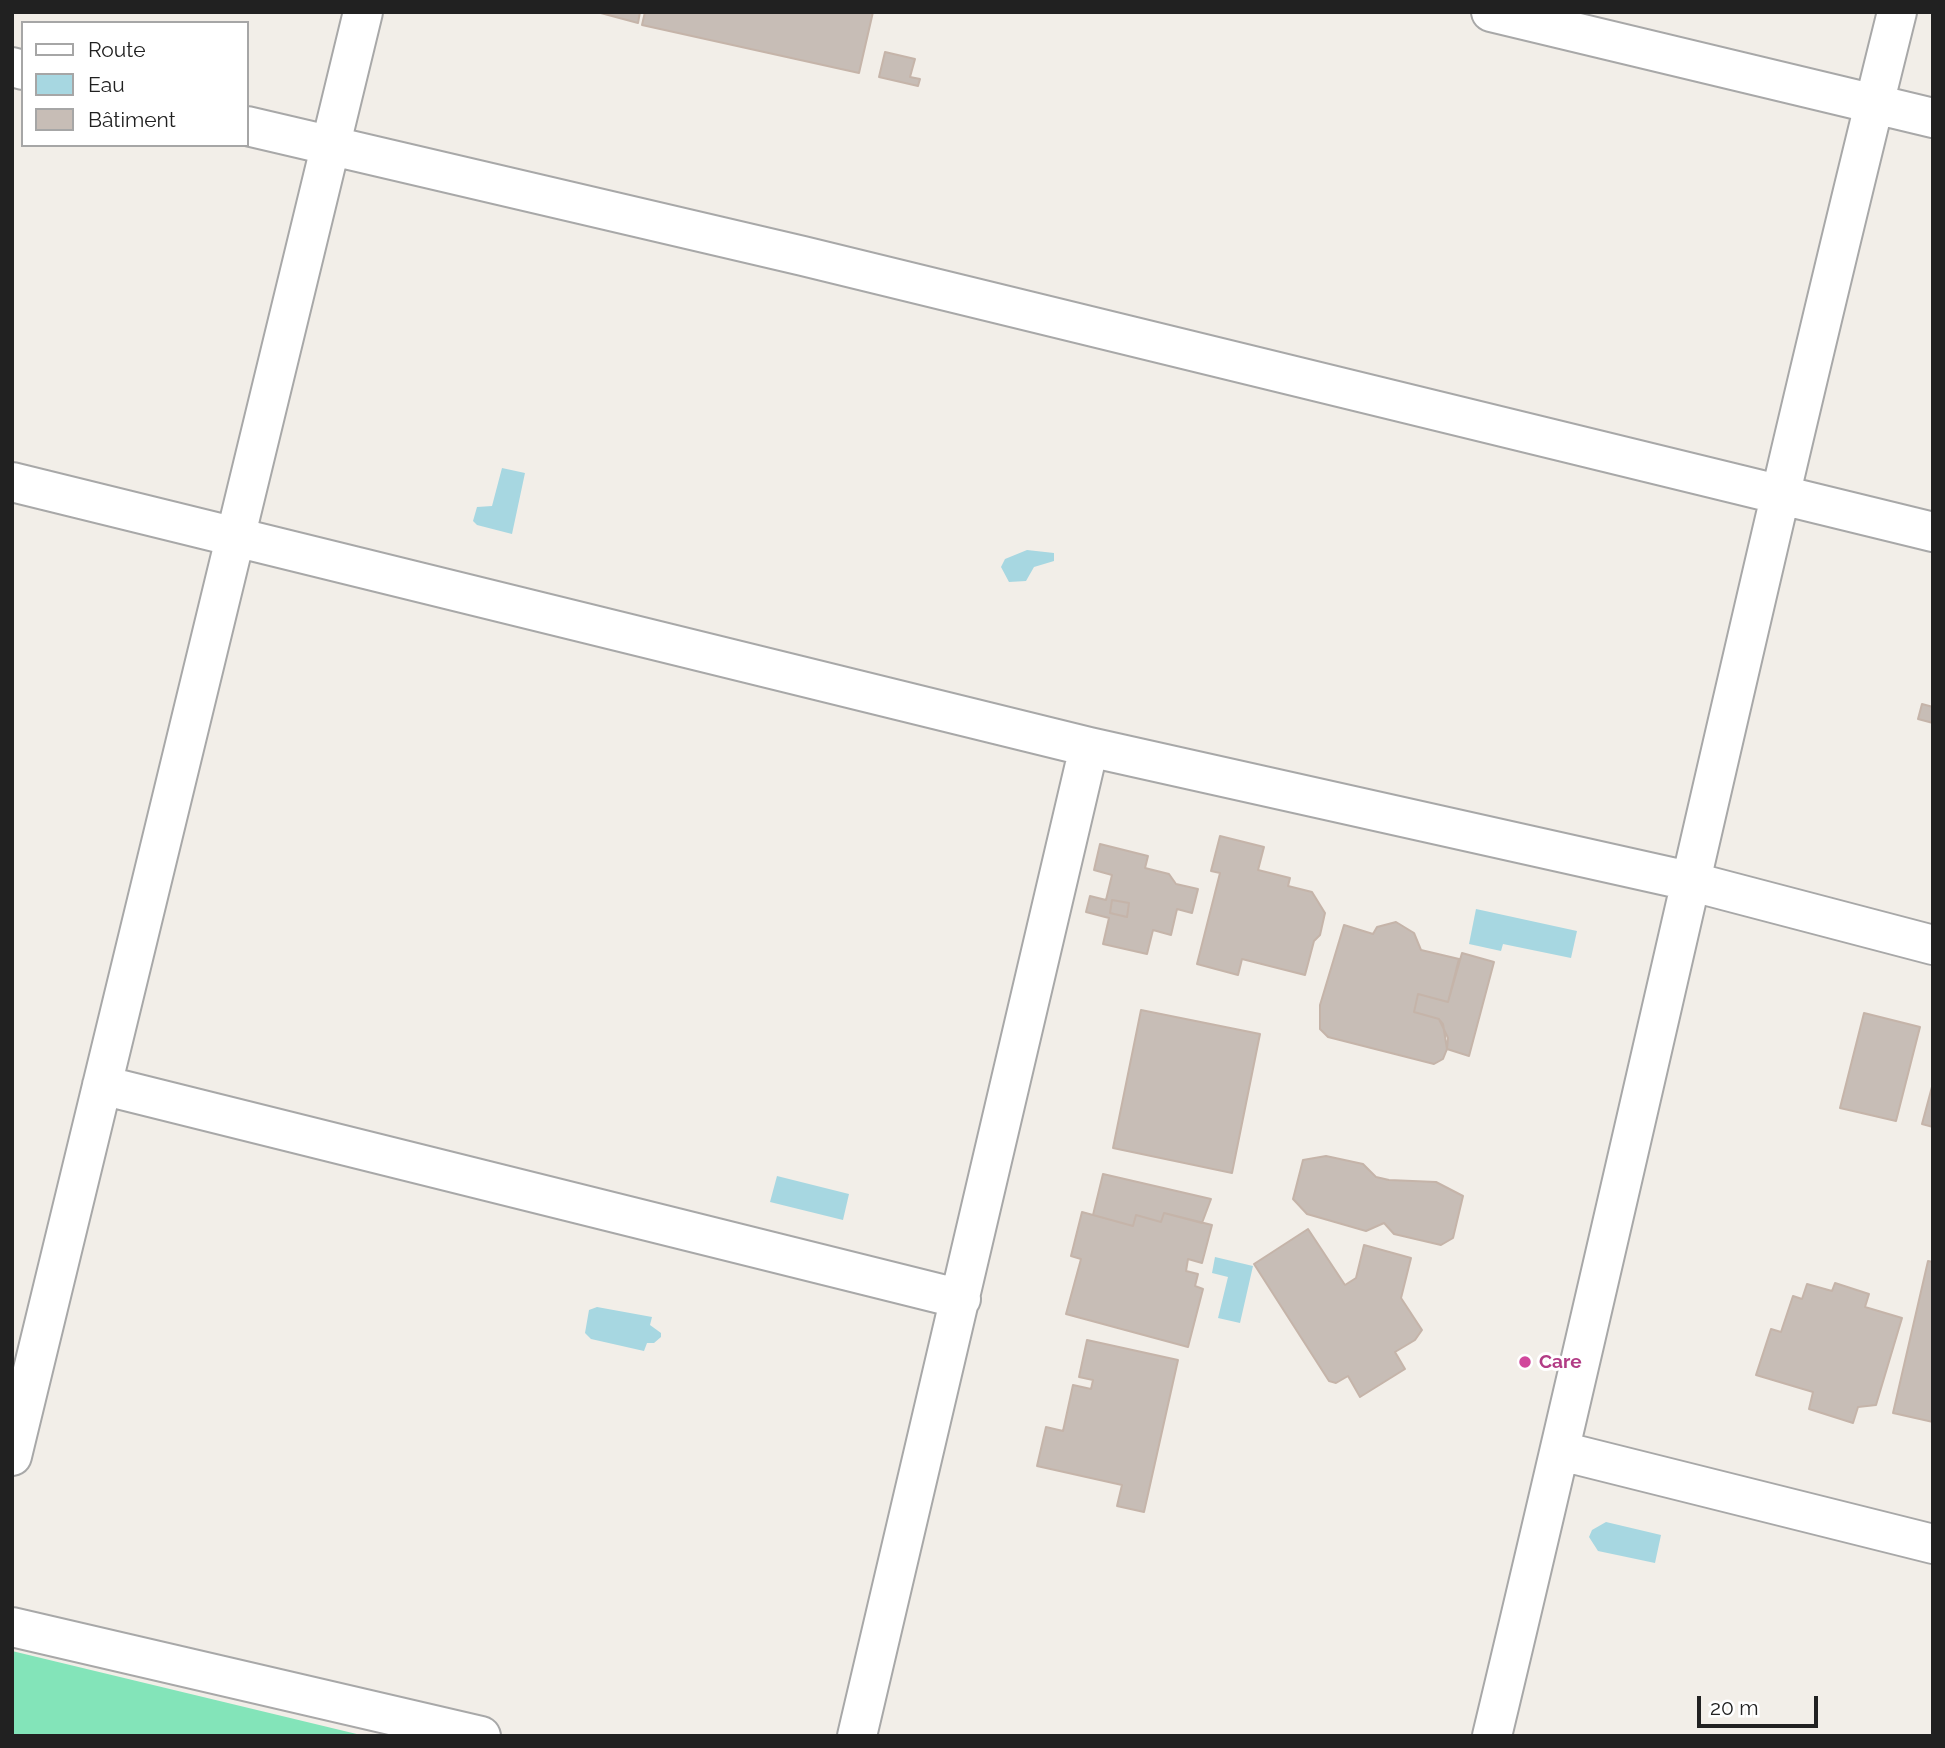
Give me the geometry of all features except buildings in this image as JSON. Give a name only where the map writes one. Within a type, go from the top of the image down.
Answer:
[{"type":"street","points":[[12,1456],[363,12]]},
{"type":"street","points":[[1491,12],[1933,118]]},
{"type":"street","points":[[1492,1736],[1561,1451],[1779,495],[1896,12]]},
{"type":"street","points":[[248,126],[330,148],[803,256],[1933,532]]},
{"type":"street","points":[[12,482],[238,535],[1089,747],[1689,881],[1933,945]]},
{"type":"street","points":[[857,1736],[1089,747]]},
{"type":"street","points":[[102,1085],[961,1299]]},
{"type":"street","points":[[1561,1451],[1933,1544]]},
{"type":"street","points":[[12,1627],[413,1727],[481,1736]]},
{"type":"green space","points":[[12,1651],[365,1736],[12,1736]]},
{"type":"water","points":[[502,468],[525,473],[512,534],[477,525],[473,521],[477,507],[492,506]]},
{"type":"water","points":[[1027,550],[1054,553],[1054,561],[1034,567],[1026,581],[1009,582],[1001,567],[1005,559]]},
{"type":"water","points":[[1476,909],[1577,931],[1571,958],[1503,944],[1501,951],[1469,944]]},
{"type":"water","points":[[777,1176],[849,1194],[843,1220],[770,1202]]},
{"type":"water","points":[[1215,1257],[1253,1266],[1240,1323],[1218,1318],[1228,1277],[1212,1273]]},
{"type":"water","points":[[597,1307],[652,1317],[650,1325],[661,1333],[661,1337],[654,1343],[647,1343],[644,1351],[591,1339],[585,1333],[589,1310]]},
{"type":"water","points":[[1606,1522],[1661,1535],[1655,1563],[1598,1551],[1589,1537],[1592,1530]]},
{"type":"place","name":"Care","points":[[1525,1362]]}]
